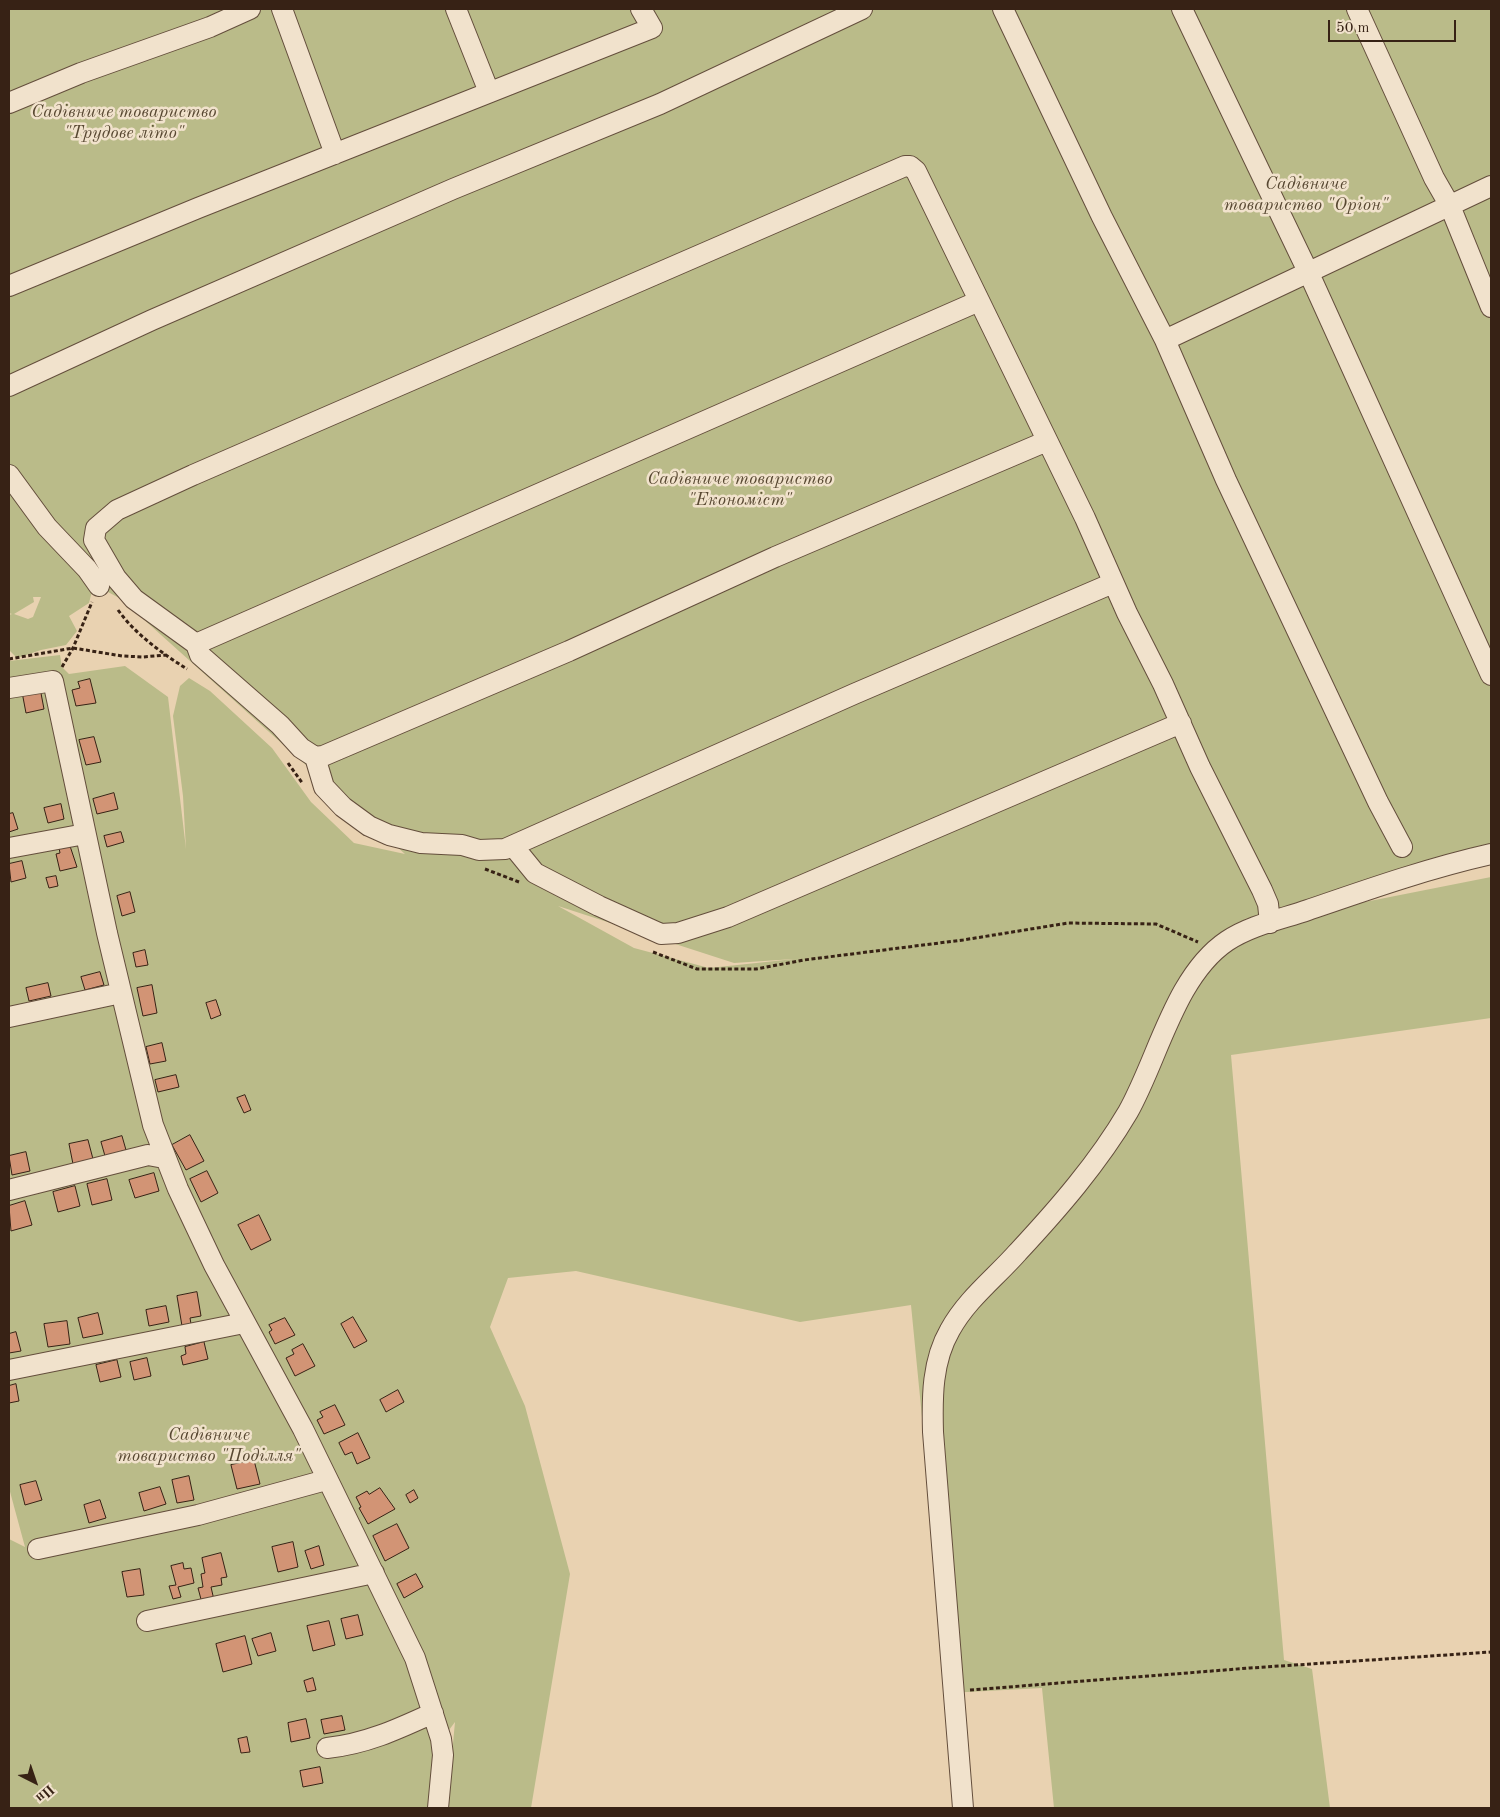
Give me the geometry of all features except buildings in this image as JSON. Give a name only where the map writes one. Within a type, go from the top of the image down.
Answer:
[{"type":"street","points":[[9,104],[81,73],[210,27],[250,9]]},
{"type":"street","points":[[282,9],[335,154]]},
{"type":"street","points":[[456,9],[489,92]]},
{"type":"street","points":[[9,286],[198,208],[652,28],[641,9]]},
{"type":"street","points":[[9,386],[152,320],[453,189],[660,104],[862,9]]},
{"type":"street","points":[[1003,9],[1102,217],[1165,340],[1230,489],[1378,802],[1402,847]]},
{"type":"street","points":[[1182,9],[1308,271],[1491,675]]},
{"type":"street","points":[[1357,9],[1434,178],[1450,206],[1491,307]]},
{"type":"street","points":[[1114,583],[862,690],[506,849],[479,850],[462,845],[421,843],[389,835],[369,826],[343,807],[324,787],[314,757],[301,748],[280,725],[200,655],[196,644],[134,599],[116,578],[94,540],[96,528],[111,513],[192,475],[905,166],[910,166],[916,171],[1047,441],[1181,724],[1200,768],[1262,890],[1268,904],[1270,923]]},
{"type":"street","points":[[1165,340],[1491,186]]},
{"type":"street","points":[[196,644],[979,301]]},
{"type":"street","points":[[314,757],[323,756],[560,655],[775,557],[1047,441]]},
{"type":"street","points":[[9,475],[47,527],[87,569],[100,586]]},
{"type":"street","points":[[9,688],[53,680],[121,993],[153,1125],[164,1158],[214,1265],[303,1429],[326,1480],[415,1658],[441,1739],[443,1755],[438,1808]]},
{"type":"street","points":[[513,846],[535,873],[599,906],[661,934],[678,933],[728,917],[1181,724]]},
{"type":"street","points":[[9,848],[85,834]]},
{"type":"street","points":[[963,1808],[933,1432],[932,1395],[937,1359],[949,1331],[968,1303],[1063,1202],[1110,1141],[1128,1110],[1182,998],[1203,961],[1228,940],[1270,923],[1446,864],[1491,854]]},
{"type":"street","points":[[9,1017],[121,993]]},
{"type":"street","points":[[9,1190],[148,1155],[164,1158]]},
{"type":"street","points":[[9,1370],[244,1323]]},
{"type":"street","points":[[38,1549],[198,1515],[326,1480]]},
{"type":"street","points":[[147,1621],[374,1573]]},
{"type":"street","points":[[327,1748],[350,1746],[382,1736],[433,1713]]},
{"type":"path","points":[[53,680],[73,648],[100,586]]},
{"type":"path","points":[[100,586],[125,620],[167,655],[188,669]]},
{"type":"path","points":[[9,659],[73,648],[122,656],[167,655]]},
{"type":"path","points":[[287,760],[305,786]]},
{"type":"path","points":[[482,867],[521,883]]},
{"type":"path","points":[[646,948],[697,969],[756,969],[804,960],[963,940],[1068,923],[1156,924],[1196,940],[1212,954]]},
{"type":"path","points":[[954,1691],[1491,1652]]},
{"type":"green space","points":[[9,9],[1491,9],[1491,857],[1322,904],[1244,919],[1294,916],[1491,877],[1491,1018],[1231,1055],[1284,1660],[1312,1669],[1330,1808],[1054,1808],[1042,1688],[949,1693],[911,1305],[800,1322],[576,1271],[508,1278],[490,1327],[525,1406],[570,1574],[531,1808],[447,1808],[455,1722],[449,1730],[443,1808],[9,1808],[9,1539],[25,1547],[9,1488],[9,661],[60,655],[62,667],[69,674],[125,666],[168,697],[186,849],[183,796],[173,716],[180,686],[189,678],[210,691],[272,748],[311,802],[354,843],[405,854],[121,599],[97,586],[92,591],[89,603],[69,616],[77,631],[66,645],[41,650],[17,658],[9,650],[9,615],[12,614],[9,613]],"holes":[[[33,597],[41,597],[33,617],[28,619],[14,614],[34,602]],[[558,906],[734,963],[794,959],[709,968],[634,948]]]},
{"type":"park label","name":"Садівниче товариство \"Трудове літо\"","points":[[124,122]]},
{"type":"park label","name":"Садівниче товариство \"Оріон\"","points":[[1306,194]]},
{"type":"park label","name":"Садівниче товариство \"Економіст\"","points":[[740,489]]},
{"type":"park label","name":"Садівниче товариство \"Поділля\"","points":[[209,1445]]}]
